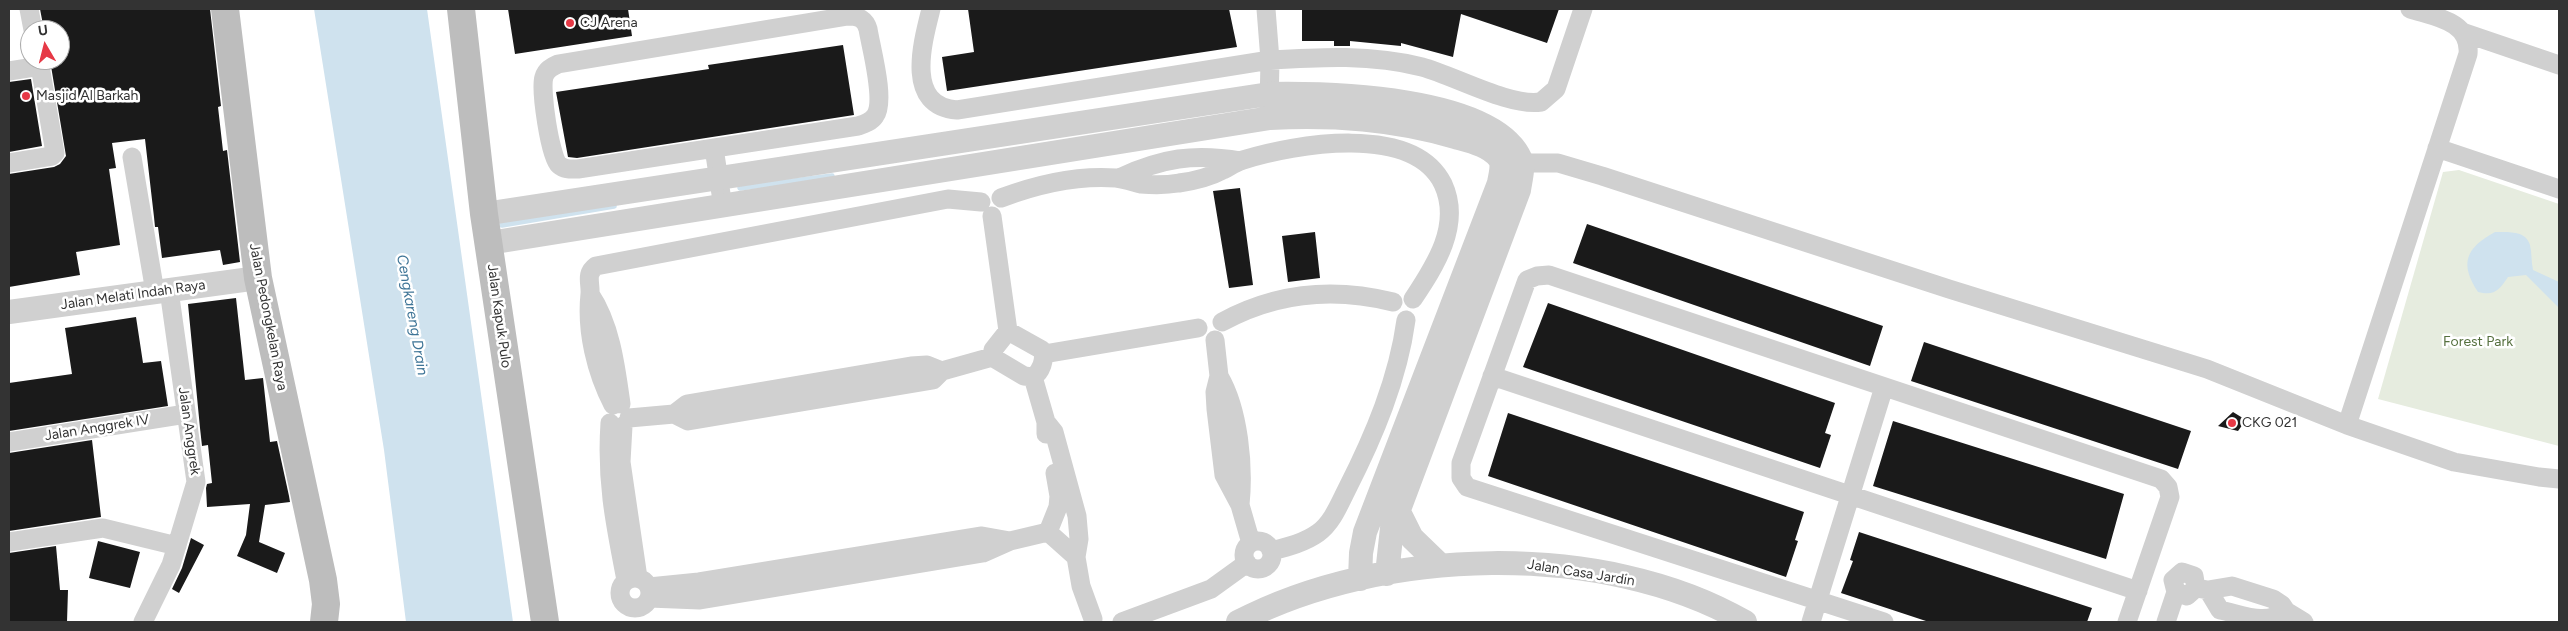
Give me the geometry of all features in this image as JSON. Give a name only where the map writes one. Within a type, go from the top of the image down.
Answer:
[{"type":"main road","name":"Jalan Pedongkelan Raya","points":[[225,9],[258,278],[323,580],[326,604],[324,622]]},
{"type":"main road","name":"Jalan Kapuk Pulo","points":[[461,9],[484,214],[545,622]]},
{"type":"street","points":[[931,9],[922,54],[922,83],[927,96],[934,104],[943,109],[957,110],[1270,60],[1342,57],[1397,62],[1443,73],[1517,102],[1529,104],[1541,102],[1556,89],[1583,9]]},
{"type":"street","points":[[1266,9],[1270,60],[1270,118]]},
{"type":"street","points":[[2410,9],[2449,21],[2465,33],[2559,65]]},
{"type":"street","points":[[854,16],[866,22],[879,99],[874,117],[858,126],[714,148],[568,170],[560,166],[552,154],[543,82],[544,75],[558,64],[828,19],[854,16]]},
{"type":"street","points":[[2347,425],[2468,54],[2469,43],[2465,33]]},
{"type":"street","points":[[9,163],[55,154],[41,70]]},
{"type":"street","points":[[484,214],[1269,94],[1331,93],[1385,98],[1429,107],[1466,118],[1502,136],[1513,147],[1512,163],[1519,190],[1398,510],[1389,543],[1387,574]]},
{"type":"street","points":[[489,243],[1270,118],[1332,116],[1383,121],[1426,129],[1487,148],[1499,158],[1512,163],[1558,163],[1602,176],[1949,289],[2207,369],[2347,425],[2454,462],[2559,479]]},
{"type":"street","points":[[992,357],[993,350],[1008,331],[987,209],[990,194],[1001,198],[1062,180],[1100,177],[1119,178],[1142,184],[1179,183],[1221,171],[1241,161],[1293,148],[1344,143],[1392,149],[1423,160],[1434,170],[1447,194],[1448,212],[1442,253],[1413,299]]},
{"type":"street","points":[[714,148],[723,207]]},
{"type":"street","points":[[2437,148],[2559,189]]},
{"type":"street","name":"Jalan Anggrek","points":[[132,157],[162,291],[186,414],[196,482],[171,565],[143,622]]},
{"type":"street","points":[[1119,178],[1156,163],[1175,158],[1212,157],[1241,161]]},
{"type":"street","points":[[1360,579],[1361,553],[1366,532],[1499,184],[1512,163]]},
{"type":"street","points":[[987,209],[948,199],[596,266],[589,274],[589,321],[596,360],[619,415],[608,463],[613,518],[641,586],[641,607],[625,615],[619,594],[621,586],[641,586],[699,582],[982,536],[1010,541],[1048,532]]},
{"type":"street","points":[[1884,622],[1851,616],[1818,603],[1467,487],[1461,478],[1461,463],[1527,280],[1537,276],[1549,276],[2161,479],[2168,487],[2170,497],[2127,622]]},
{"type":"street","name":"Jalan Melati Indah Raya","points":[[9,312],[258,278]]},
{"type":"street","points":[[1222,322],[1260,305],[1321,294],[1346,292],[1393,302],[1402,296],[1413,299]]},
{"type":"street","points":[[1393,302],[1393,313],[1401,320],[1406,320],[1411,318],[1417,309],[1413,299]]},
{"type":"street","points":[[1198,328],[1203,318],[1208,316],[1218,318],[1222,322],[1222,333],[1215,340]]},
{"type":"street","points":[[1271,551],[1317,534],[1329,522],[1360,464],[1379,418],[1396,373],[1406,320]]},
{"type":"street","points":[[1044,354],[1198,328]]},
{"type":"street","points":[[1198,328],[1202,336],[1215,340]]},
{"type":"street","points":[[1008,331],[1039,347],[1044,354]]},
{"type":"street","points":[[1215,340],[1220,376],[1228,390],[1232,406],[1240,462],[1240,505],[1251,543]]},
{"type":"street","points":[[1033,377],[1039,372],[1044,354]]},
{"type":"street","points":[[619,415],[674,414],[687,404],[911,366],[928,365],[942,371],[992,357],[1016,372],[1033,377]]},
{"type":"street","points":[[1492,376],[2138,591]]},
{"type":"street","points":[[1033,377],[1046,422],[1046,434],[1059,496],[1058,507],[1048,532]]},
{"type":"street","points":[[1811,622],[1884,387]]},
{"type":"street","name":"Jalan Anggrek IV","points":[[9,442],[186,414]]},
{"type":"street","points":[[1046,422],[1054,432],[1076,510],[1079,539],[1076,557],[1081,586],[1091,621],[1105,617],[1112,622]]},
{"type":"street","points":[[1398,510],[1412,538],[1440,565]]},
{"type":"street","points":[[9,542],[103,528],[177,546]]},
{"type":"street","points":[[1048,532],[1076,557]]},
{"type":"street","points":[[1251,543],[1265,543],[1271,551],[1272,556],[1266,566],[1256,569],[1247,563],[1245,550],[1251,543]]},
{"type":"street","name":"Jalan Casa Jardin","points":[[1238,622],[1296,598],[1360,579],[1440,565],[1507,562],[1549,565],[1598,572],[1654,585],[1699,600],[1745,622]]},
{"type":"street","points":[[1122,622],[1160,610],[1211,589],[1247,563]]},
{"type":"street","points":[[2166,622],[2176,592],[2173,580],[2182,572],[2194,576],[2202,589],[2220,610],[2265,620],[2275,619],[2286,611]]},
{"type":"street","points":[[2202,589],[2232,586],[2272,599],[2282,605],[2286,611],[2304,622]]},
{"type":"green space","name":"Forest Park","points":[[2459,170],[2559,204],[2559,446],[2378,399],[2443,172]]},
{"type":"water","name":"Cengkareng Drain","points":[[314,9],[427,9],[513,622],[406,622],[384,450]]},
{"type":"water","points":[[2495,232],[2516,233],[2528,240],[2531,248],[2533,270],[2559,282],[2559,308],[2526,275],[2508,277],[2496,291],[2489,293],[2478,292],[2469,273],[2468,257],[2477,244]]},
{"type":"building","points":[[40,9],[210,9],[221,106],[218,107],[223,151],[227,150],[240,262],[223,265],[220,250],[162,258],[158,227],[155,227],[145,139],[112,143],[116,168],[109,169],[120,245],[76,252],[80,275],[9,287],[9,174],[54,167],[60,164],[66,156],[52,70],[70,70],[70,20],[42,20]]},
{"type":"building","name":"CJ Arena","points":[[508,9],[628,9],[632,36],[515,54]]},
{"type":"building","points":[[968,9],[1229,9],[1237,47],[947,91],[942,57],[974,52]]},
{"type":"building","points":[[1302,9],[1559,9],[1547,43],[1461,14],[1453,57],[1401,43],[1401,46],[1350,41],[1350,46],[1334,46],[1334,41],[1302,41]]},
{"type":"building","points":[[843,45],[854,115],[577,158],[568,157],[556,92],[709,69],[708,65]]},
{"type":"building","points":[[31,79],[42,146],[9,152],[9,82]]},
{"type":"building","points":[[1240,188],[1253,285],[1229,288],[1213,191]]},
{"type":"building","points":[[1587,224],[1883,326],[1870,366],[1573,263]]},
{"type":"building","points":[[1315,232],[1320,278],[1288,282],[1282,236]]},
{"type":"building","points":[[236,298],[245,380],[263,378],[270,442],[277,441],[290,502],[265,505],[259,542],[285,553],[277,573],[237,556],[246,535],[250,504],[207,507],[206,488],[207,484],[212,483],[208,445],[202,446],[188,304]]},
{"type":"building","points":[[1548,303],[1835,403],[1825,433],[1831,435],[1820,468],[1523,367]]},
{"type":"building","points":[[136,317],[143,363],[161,361],[168,406],[9,431],[9,383],[72,374],[65,328]]},
{"type":"building","points":[[1924,342],[2191,431],[2178,469],[1911,381]]},
{"type":"building","name":"CKG 021","points":[[2233,412],[2246,420],[2238,431],[2218,426]]},
{"type":"building","points":[[1508,413],[1804,512],[1795,540],[1798,541],[1786,577],[1488,476]]},
{"type":"building","points":[[1893,421],[2124,494],[2106,559],[1873,486]]},
{"type":"building","points":[[92,440],[101,517],[9,531],[9,453]]},
{"type":"building","points":[[1859,532],[2092,608],[2087,622],[1929,622],[1841,593],[1853,561],[1850,560]]},
{"type":"building","points":[[191,538],[204,545],[179,593],[172,589],[182,568]]},
{"type":"building","points":[[98,541],[140,552],[130,588],[89,578]]},
{"type":"building","points":[[56,546],[60,590],[68,590],[67,622],[9,622],[9,553]]},
{"type":"waterway","points":[[740,188],[832,176]]},
{"type":"waterway","points":[[502,225],[614,206]]},
{"type":"place","name":"CJ Arena","points":[[570,23]]},
{"type":"place","name":"Masjid Al Barkah","points":[[26,96]]},
{"type":"place","name":"CKG 021","points":[[2232,423]]}]
